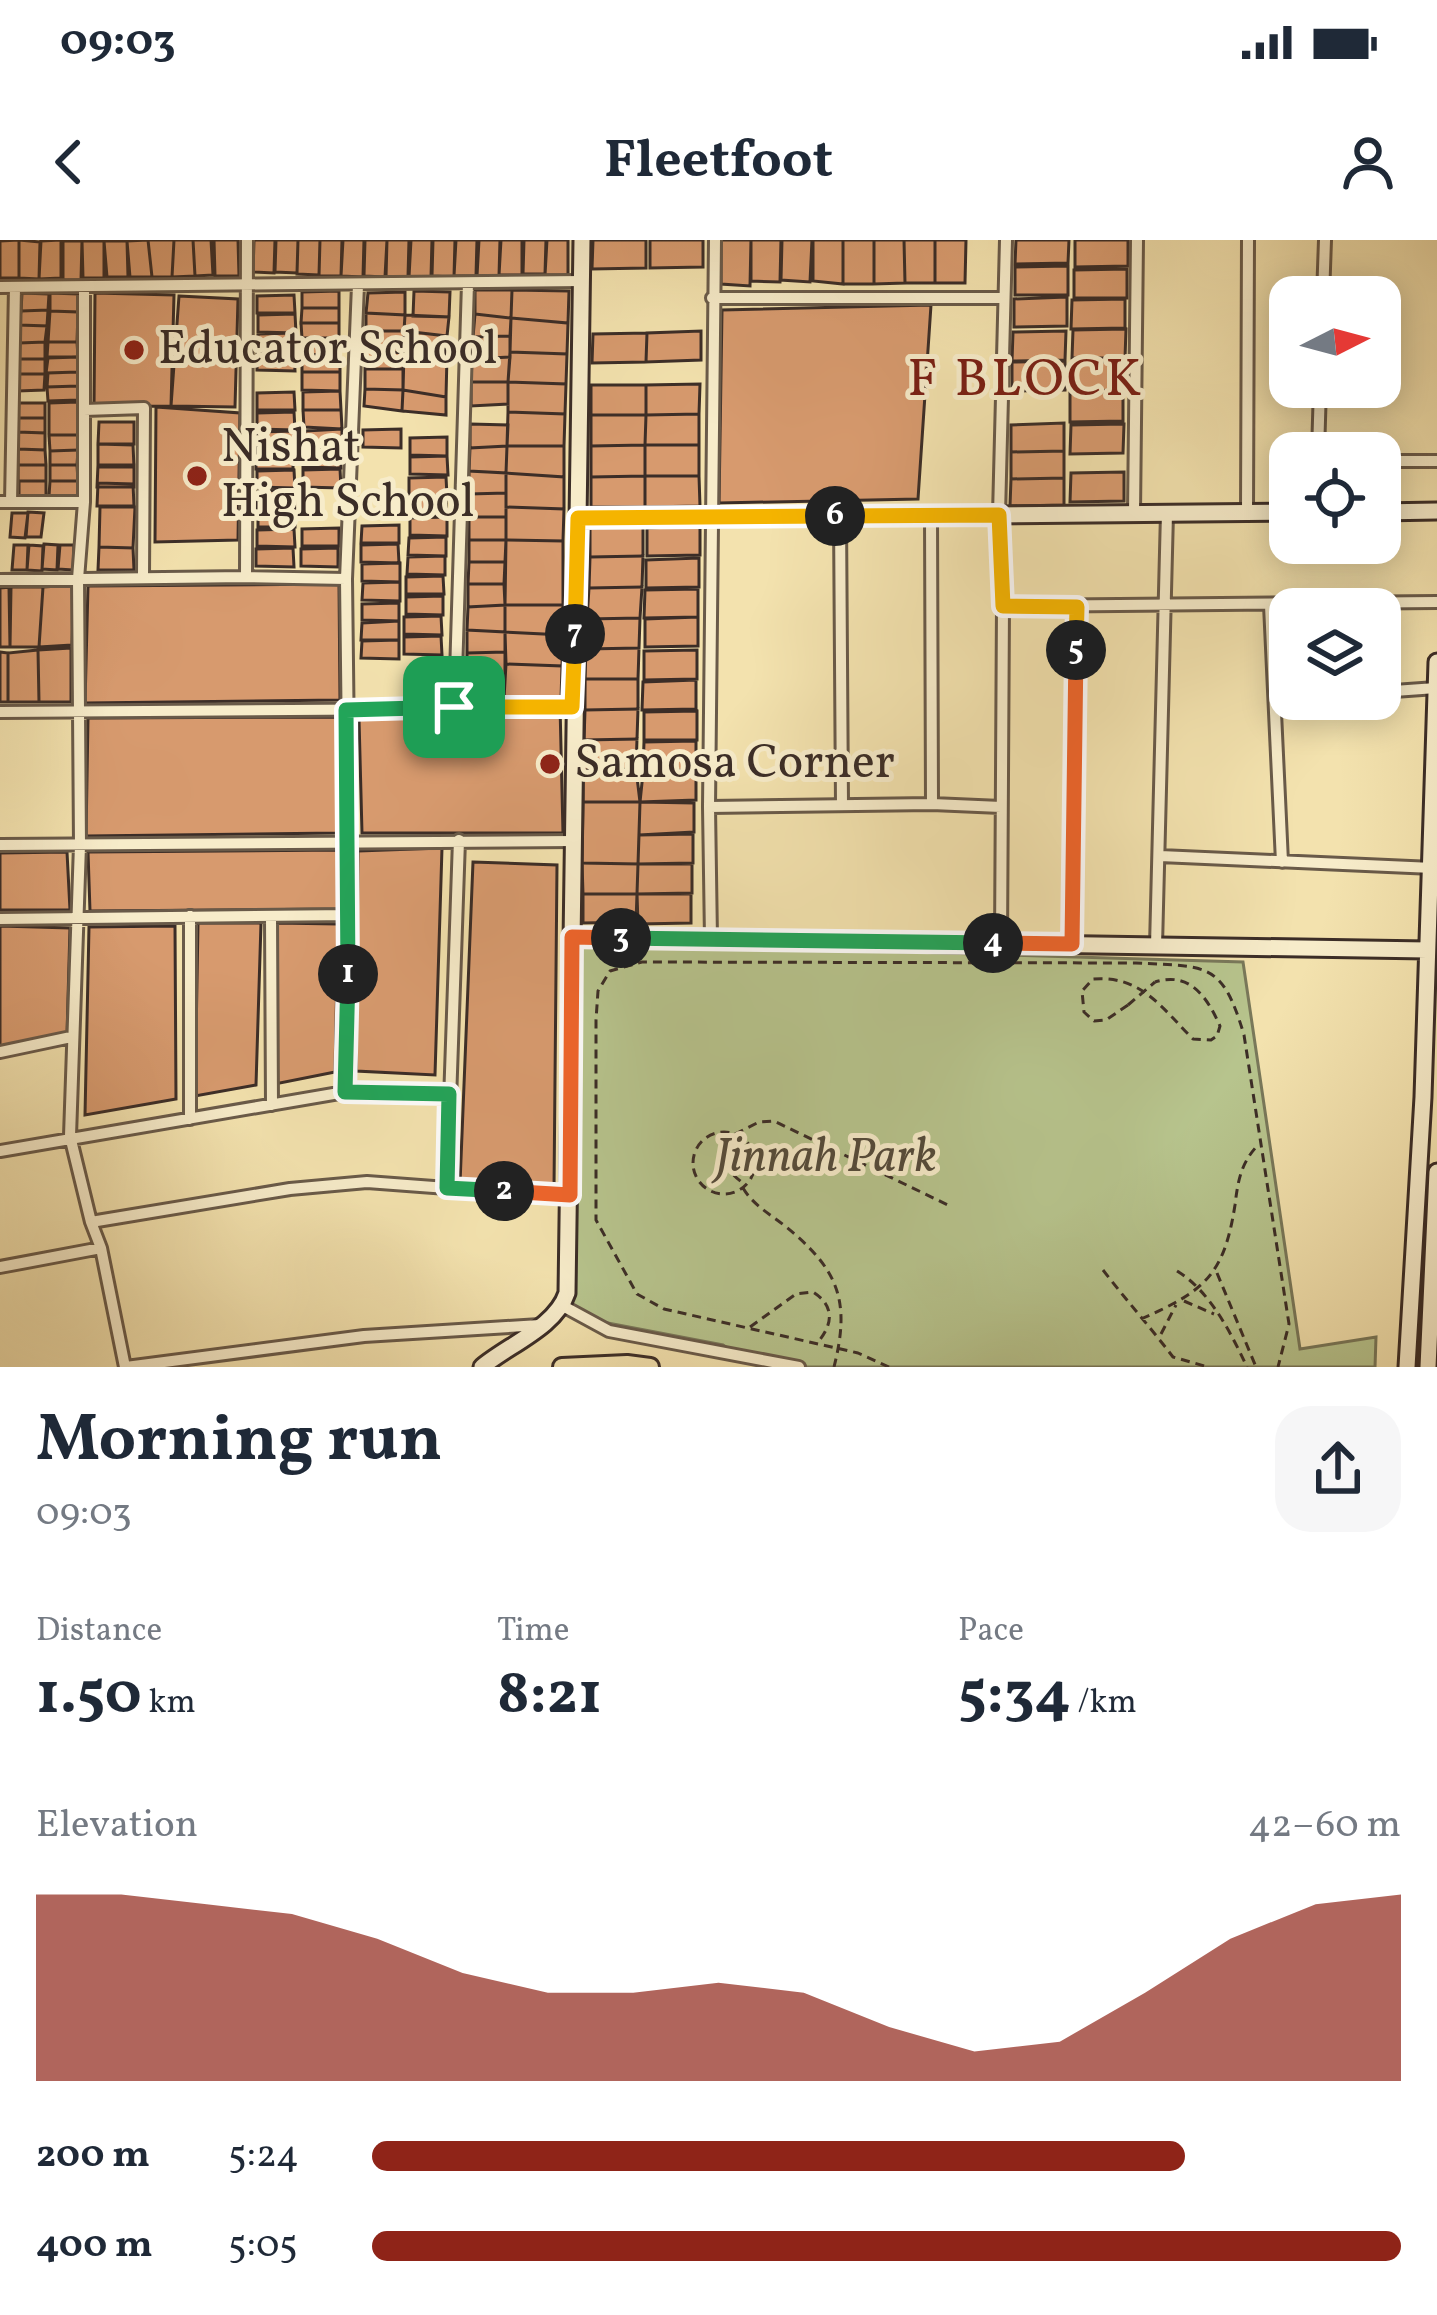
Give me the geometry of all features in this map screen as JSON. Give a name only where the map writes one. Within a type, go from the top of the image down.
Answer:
[{"type":"main road","points":[[566,1367],[650,1367]]},
{"type":"street","points":[[246,578],[247,240]]},
{"type":"street","points":[[482,1367],[542,1325],[562,1306],[567,1293],[582,240]]},
{"type":"street","points":[[711,939],[715,240]]},
{"type":"street","points":[[1001,944],[999,515],[1006,240]]},
{"type":"street","points":[[1134,514],[1137,240]]},
{"type":"street","points":[[1247,513],[1249,240]]},
{"type":"street","points":[[1324,276],[1325,240]]},
{"type":"street","points":[[0,287],[582,281]]},
{"type":"street","points":[[454,707],[468,283]]},
{"type":"street","points":[[345,1092],[350,915],[346,579],[358,285]]},
{"type":"street","points":[[15,287],[7,358],[6,502],[84,502]]},
{"type":"street","points":[[84,288],[84,502],[78,579],[80,845],[70,1136],[101,1248],[126,1367],[364,1336],[542,1325]]},
{"type":"street","points":[[712,298],[1004,298]]},
{"type":"street","points":[[84,410],[144,408],[143,578]]},
{"type":"street","points":[[1401,460],[1437,461]]},
{"type":"street","points":[[1401,512],[1437,511]]},
{"type":"street","points":[[578,518],[1269,512]]},
{"type":"street","points":[[1156,946],[1167,513]]},
{"type":"street","points":[[931,515],[932,804]]},
{"type":"street","points":[[840,516],[842,805]]},
{"type":"street","points":[[0,580],[346,579]]},
{"type":"street","points":[[1401,603],[1437,602]]},
{"type":"street","points":[[1003,606],[1269,605]]},
{"type":"street","points":[[1072,944],[1077,607]]},
{"type":"street","points":[[1427,1367],[1432,984],[1427,950],[1437,662]]},
{"type":"street","points":[[1401,690],[1436,688]]},
{"type":"street","points":[[0,712],[572,707]]},
{"type":"street","points":[[1277,720],[1282,862]]},
{"type":"street","points":[[709,807],[1001,807]]},
{"type":"street","points":[[447,1188],[459,840]]},
{"type":"street","points":[[0,845],[574,841]]},
{"type":"street","points":[[1160,856],[1433,868]]},
{"type":"street","points":[[0,919],[350,915]]},
{"type":"street","points":[[190,916],[190,1119]]},
{"type":"street","points":[[271,917],[272,1106]]},
{"type":"street","points":[[572,937],[1427,950]]},
{"type":"street","points":[[0,1052],[71,1037]]},
{"type":"street","points":[[0,1151],[345,1092],[449,1094]]},
{"type":"street","points":[[1407,1367],[1437,1172]]},
{"type":"street","points":[[91,1222],[290,1189],[367,1182],[570,1195]]},
{"type":"street","points":[[0,1267],[101,1248]]},
{"type":"street","points":[[562,1306],[609,1331],[799,1367]]},
{"type":"path","points":[[889,1367],[817,1343],[664,1309],[637,1294],[596,1220],[596,1021],[598,991],[610,971],[663,961],[1136,963],[1198,967],[1215,974],[1232,996],[1244,1035],[1289,1324],[1278,1367]]},
{"type":"path","points":[[1182,980],[1183,967]]},
{"type":"path","points":[[1182,980],[1155,982],[1128,1005],[1106,1020],[1094,1021],[1084,1012],[1082,991],[1093,979],[1115,979],[1137,985],[1166,1009],[1192,1039],[1210,1040],[1220,1026],[1214,1011],[1201,991],[1182,980]]},
{"type":"path","points":[[733,1133],[752,1150],[754,1173],[745,1186],[730,1194],[716,1193],[703,1186],[693,1167],[703,1140],[774,1121],[950,1206]]},
{"type":"path","points":[[733,1133],[723,1158],[731,1173],[824,1264],[839,1289],[842,1305],[834,1367]]},
{"type":"path","points":[[1141,1319],[1183,1300],[1216,1271],[1231,1231],[1241,1166],[1260,1143]]},
{"type":"path","points":[[754,1173],[769,1172]]},
{"type":"path","points":[[1103,1270],[1178,1361],[1208,1367]]},
{"type":"path","points":[[1177,1271],[1199,1289],[1247,1367]]},
{"type":"path","points":[[1216,1271],[1256,1367]]},
{"type":"path","points":[[749,1328],[796,1294],[813,1292],[830,1313],[827,1330],[817,1343]]},
{"type":"path","points":[[1183,1300],[1219,1317]]},
{"type":"path","points":[[1160,1335],[1176,1304]]},
{"type":"path","points":[[1235,1341],[1242,1338]]},
{"type":"green space","name":"Jinnah Park","points":[[579,942],[1243,962],[1300,1349],[1376,1337],[1375,1367],[803,1367],[731,1351],[723,1345],[571,1316]]},
{"type":"building","points":[[19,240],[19,278],[0,278],[0,241]]},
{"type":"building","points":[[19,240],[40,242],[39,279],[19,278]]},
{"type":"building","points":[[61,240],[61,278],[39,279],[41,241]]},
{"type":"building","points":[[148,240],[152,277],[130,277],[127,241]]},
{"type":"building","points":[[148,240],[174,240],[172,277],[152,277]]},
{"type":"building","points":[[174,240],[193,240],[195,276],[172,277]]},
{"type":"building","points":[[193,240],[211,240],[213,275],[195,276]]},
{"type":"building","points":[[214,240],[238,240],[239,276],[215,276]]},
{"type":"building","points":[[254,240],[275,240],[274,273],[253,272]]},
{"type":"building","points":[[276,240],[298,240],[297,273],[275,272]]},
{"type":"building","points":[[298,240],[320,240],[319,275],[297,274]]},
{"type":"building","points":[[320,240],[342,240],[341,276],[319,276]]},
{"type":"building","points":[[343,240],[364,240],[363,277],[341,276]]},
{"type":"building","points":[[365,240],[387,240],[385,277],[364,276]]},
{"type":"building","points":[[387,240],[409,240],[408,277],[386,277]]},
{"type":"building","points":[[411,240],[432,240],[431,277],[409,277]]},
{"type":"building","points":[[433,240],[455,240],[454,277],[432,276]]},
{"type":"building","points":[[456,240],[477,240],[476,276],[454,276]]},
{"type":"building","points":[[479,240],[500,240],[499,276],[477,276]]},
{"type":"building","points":[[501,240],[522,240],[522,275],[499,275]]},
{"type":"building","points":[[524,240],[546,240],[545,274],[523,274]]},
{"type":"building","points":[[547,240],[568,240],[568,275],[545,275]]},
{"type":"building","points":[[593,240],[646,240],[646,268],[592,269]]},
{"type":"building","points":[[650,240],[703,240],[703,267],[650,268]]},
{"type":"building","points":[[721,240],[751,240],[750,286],[721,284]]},
{"type":"building","points":[[751,240],[781,240],[780,282],[751,281]]},
{"type":"building","points":[[782,240],[812,240],[810,282],[781,280]]},
{"type":"building","points":[[813,240],[843,240],[843,284],[813,281]]},
{"type":"building","points":[[843,240],[874,240],[874,284],[843,284]]},
{"type":"building","points":[[874,240],[904,240],[905,283],[874,284]]},
{"type":"building","points":[[904,240],[935,240],[935,283],[905,283]]},
{"type":"building","points":[[935,240],[966,240],[965,283],[935,283]]},
{"type":"building","points":[[1016,240],[1069,240],[1068,263],[1015,264]]},
{"type":"building","points":[[1075,240],[1128,240],[1128,266],[1075,267]]},
{"type":"building","points":[[63,241],[82,241],[81,280],[63,280]]},
{"type":"building","points":[[82,241],[104,241],[104,278],[83,278]]},
{"type":"building","points":[[104,241],[127,241],[128,277],[107,277]]},
{"type":"building","points":[[1068,266],[1068,295],[1015,295],[1015,267]]},
{"type":"building","points":[[1127,269],[1127,298],[1074,298],[1074,270]]},
{"type":"building","points":[[475,290],[512,290],[511,318],[475,314]]},
{"type":"building","points":[[512,290],[569,291],[568,323],[511,318]]},
{"type":"building","points":[[339,291],[339,308],[302,308],[302,292]]},
{"type":"building","points":[[414,291],[450,292],[449,317],[413,316]]},
{"type":"building","points":[[405,292],[405,315],[366,313],[368,293]]},
{"type":"building","points":[[22,293],[49,294],[48,310],[21,311]]},
{"type":"building","points":[[50,293],[79,294],[78,312],[50,311]]},
{"type":"building","name":"Educator School","points":[[95,293],[174,295],[171,406],[94,407]]},
{"type":"building","points":[[294,295],[295,313],[257,313],[257,296]]},
{"type":"building","points":[[179,296],[238,299],[235,407],[171,406]]},
{"type":"building","points":[[1067,297],[1067,326],[1014,327],[1014,299]]},
{"type":"building","points":[[1125,299],[1125,328],[1071,329],[1072,300]]},
{"type":"building","points":[[931,305],[918,499],[719,503],[722,310]]},
{"type":"building","points":[[302,308],[339,308],[339,323],[301,323]]},
{"type":"building","points":[[48,310],[47,326],[19,325],[21,311]]},
{"type":"building","points":[[50,311],[78,312],[77,342],[48,342]]},
{"type":"building","points":[[366,313],[405,315],[404,331],[366,331]]},
{"type":"building","points":[[295,314],[296,333],[258,332],[258,315]]},
{"type":"building","points":[[475,314],[511,318],[510,336],[473,337]]},
{"type":"building","points":[[405,315],[449,317],[447,336],[404,331]]},
{"type":"building","points":[[511,318],[568,323],[567,354],[510,352]]},
{"type":"building","points":[[301,323],[339,323],[339,338],[302,338]]},
{"type":"building","points":[[19,325],[47,326],[45,342],[19,343]]},
{"type":"building","points":[[1126,329],[1125,358],[1072,358],[1073,330]]},
{"type":"building","points":[[366,331],[404,331],[404,353],[365,350]]},
{"type":"building","points":[[404,331],[447,336],[445,353],[404,353]]},
{"type":"building","points":[[701,331],[701,360],[646,362],[647,333]]},
{"type":"building","points":[[1066,331],[1065,360],[1012,361],[1013,332]]},
{"type":"building","points":[[295,333],[295,352],[257,351],[258,334]]},
{"type":"building","points":[[647,333],[646,362],[592,363],[593,334]]},
{"type":"building","points":[[510,336],[510,357],[472,359],[473,337]]},
{"type":"building","points":[[302,338],[339,338],[340,354],[302,355]]},
{"type":"building","points":[[45,342],[45,359],[19,359],[19,343]]},
{"type":"building","points":[[48,342],[77,342],[78,357],[47,357]]},
{"type":"building","points":[[365,350],[404,353],[403,369],[365,369]]},
{"type":"building","points":[[510,352],[567,354],[566,384],[508,382]]},
{"type":"building","points":[[294,353],[295,371],[257,370],[257,354]]},
{"type":"building","points":[[404,353],[447,356],[446,397],[403,390]]},
{"type":"building","points":[[340,354],[340,372],[302,372],[302,355]]},
{"type":"building","points":[[78,357],[78,372],[46,373],[48,358]]},
{"type":"building","points":[[510,357],[508,382],[471,382],[472,359]]},
{"type":"building","points":[[19,359],[45,359],[45,374],[18,374]]},
{"type":"building","points":[[1065,361],[1065,390],[1012,391],[1012,362]]},
{"type":"building","points":[[1126,361],[1126,390],[1073,391],[1073,363]]},
{"type":"building","points":[[365,369],[403,369],[403,390],[365,389]]},
{"type":"building","points":[[78,372],[78,386],[47,387],[48,373]]},
{"type":"building","points":[[302,372],[340,372],[340,391],[302,390]]},
{"type":"building","points":[[18,374],[45,374],[44,390],[18,391]]},
{"type":"building","points":[[471,382],[508,382],[508,404],[471,406]]},
{"type":"building","points":[[508,382],[566,384],[565,414],[508,412]]},
{"type":"building","points":[[700,384],[699,414],[646,415],[646,385]]},
{"type":"building","points":[[591,385],[646,385],[646,415],[591,415]]},
{"type":"building","points":[[78,386],[78,400],[48,401],[47,387]]},
{"type":"building","points":[[365,389],[403,390],[402,411],[364,406]]},
{"type":"building","points":[[403,390],[446,397],[446,415],[402,411]]},
{"type":"building","points":[[340,391],[341,410],[303,410],[303,392]]},
{"type":"building","points":[[294,392],[295,410],[257,410],[257,393]]},
{"type":"building","points":[[1123,392],[1123,421],[1070,422],[1070,393]]},
{"type":"building","points":[[78,402],[78,435],[49,435],[49,403]]},
{"type":"building","points":[[18,403],[45,403],[45,418],[18,418]]},
{"type":"building","name":"Nishat High School","points":[[156,407],[240,413],[238,540],[155,542]]},
{"type":"building","points":[[303,410],[341,410],[342,429],[304,427]]},
{"type":"building","points":[[294,412],[295,430],[257,429],[257,413]]},
{"type":"building","points":[[508,412],[565,414],[564,446],[507,446]]},
{"type":"building","points":[[699,414],[699,445],[645,445],[646,415]]},
{"type":"building","points":[[591,415],[646,415],[645,445],[591,446]]},
{"type":"building","points":[[18,418],[45,418],[45,433],[18,432]]},
{"type":"building","points":[[99,422],[134,422],[134,444],[98,444]]},
{"type":"building","points":[[1064,423],[1064,451],[1011,452],[1011,425]]},
{"type":"building","points":[[470,424],[508,425],[507,446],[470,448]]},
{"type":"building","points":[[1124,424],[1123,453],[1070,454],[1071,425]]},
{"type":"building","points":[[342,429],[342,449],[305,448],[305,431]]},
{"type":"building","points":[[401,429],[401,448],[363,447],[363,430]]},
{"type":"building","points":[[294,431],[295,450],[257,449],[257,432]]},
{"type":"building","points":[[18,432],[45,433],[45,450],[18,449]]},
{"type":"building","points":[[49,435],[78,435],[78,450],[50,451]]},
{"type":"building","points":[[447,437],[447,456],[410,455],[410,438]]},
{"type":"building","points":[[98,444],[133,445],[134,467],[98,467]]},
{"type":"building","points":[[645,445],[699,445],[699,476],[645,476]]},
{"type":"building","points":[[645,445],[645,476],[591,477],[591,446]]},
{"type":"building","points":[[507,446],[564,446],[564,477],[506,473]]},
{"type":"building","points":[[507,446],[506,473],[469,471],[470,448]]},
{"type":"building","points":[[18,449],[45,450],[46,465],[18,465]]},
{"type":"building","points":[[340,449],[341,468],[303,467],[303,450]]},
{"type":"building","points":[[78,450],[77,465],[50,465],[50,451]]},
{"type":"building","points":[[293,451],[293,469],[256,469],[256,452]]},
{"type":"building","points":[[1064,451],[1064,478],[1011,479],[1011,452]]},
{"type":"building","points":[[447,456],[448,475],[410,474],[410,457]]},
{"type":"building","points":[[18,465],[46,465],[46,481],[18,481]]},
{"type":"building","points":[[50,465],[77,465],[78,481],[50,481]]},
{"type":"building","points":[[98,465],[134,465],[134,487],[97,487]]},
{"type":"building","points":[[340,469],[341,488],[303,487],[303,470]]},
{"type":"building","points":[[294,470],[295,488],[257,487],[257,471]]},
{"type":"building","points":[[469,471],[506,473],[506,493],[469,494]]},
{"type":"building","points":[[1124,472],[1124,501],[1070,502],[1071,473]]},
{"type":"building","points":[[506,473],[564,477],[564,509],[506,507]]},
{"type":"building","points":[[645,476],[699,476],[700,506],[645,507]]},
{"type":"building","points":[[645,476],[645,507],[591,507],[591,477]]},
{"type":"building","points":[[446,477],[447,496],[409,495],[409,478]]},
{"type":"building","points":[[1064,478],[1064,505],[1010,506],[1011,479]]},
{"type":"building","points":[[19,481],[46,481],[46,496],[19,496]]},
{"type":"building","points":[[50,481],[78,481],[78,497],[49,496]]},
{"type":"building","points":[[98,483],[133,484],[134,506],[97,506]]},
{"type":"building","points":[[294,490],[295,508],[257,508],[258,491]]},
{"type":"building","points":[[506,493],[506,517],[469,517],[469,494]]},
{"type":"building","points":[[446,498],[446,516],[408,516],[409,499]]},
{"type":"building","points":[[100,507],[135,507],[133,548],[99,547]]},
{"type":"building","points":[[506,507],[564,509],[563,541],[506,540]]},
{"type":"building","points":[[295,509],[295,527],[258,527],[258,510]]},
{"type":"building","points":[[28,512],[44,513],[41,537],[26,537]]},
{"type":"building","points":[[12,513],[28,513],[25,538],[10,537]]},
{"type":"building","points":[[447,517],[447,536],[410,535],[410,518]]},
{"type":"building","points":[[469,517],[506,517],[506,540],[469,540]]},
{"type":"building","points":[[399,525],[399,543],[361,543],[362,526]]},
{"type":"building","points":[[643,526],[643,556],[590,557],[590,528]]},
{"type":"building","points":[[700,526],[700,555],[647,556],[647,528]]},
{"type":"building","points":[[339,528],[339,546],[302,546],[302,529]]},
{"type":"building","points":[[294,529],[295,547],[257,546],[257,530]]},
{"type":"building","points":[[446,537],[446,556],[408,555],[409,538]]},
{"type":"building","points":[[469,540],[506,540],[505,562],[469,562]]},
{"type":"building","points":[[506,540],[563,541],[563,605],[505,605]]},
{"type":"building","points":[[44,544],[58,545],[57,570],[42,569]]},
{"type":"building","points":[[398,544],[399,563],[361,562],[361,545]]},
{"type":"building","points":[[14,545],[28,545],[27,570],[12,570]]},
{"type":"building","points":[[29,545],[43,546],[42,571],[27,570]]},
{"type":"building","points":[[60,545],[74,545],[73,570],[58,569]]},
{"type":"building","points":[[99,547],[133,548],[134,570],[98,570]]},
{"type":"building","points":[[293,548],[294,567],[256,566],[256,549]]},
{"type":"building","points":[[338,548],[338,567],[301,566],[301,549]]},
{"type":"building","points":[[445,556],[445,575],[407,574],[408,557]]},
{"type":"building","points":[[643,556],[642,587],[589,588],[590,557]]},
{"type":"building","points":[[699,558],[699,587],[646,588],[646,560]]},
{"type":"building","points":[[469,562],[505,562],[504,584],[468,584]]},
{"type":"building","points":[[400,563],[400,582],[362,581],[362,564]]},
{"type":"building","points":[[443,576],[444,594],[406,594],[406,577]]},
{"type":"building","points":[[400,582],[400,601],[362,600],[363,583]]},
{"type":"building","points":[[339,584],[340,700],[85,703],[88,586]]},
{"type":"building","points":[[468,584],[504,584],[505,605],[468,607]]},
{"type":"building","points":[[74,585],[72,645],[39,647],[43,587]]},
{"type":"building","points":[[9,587],[43,587],[39,647],[10,647]]},
{"type":"building","points":[[11,587],[10,647],[0,647],[0,588]]},
{"type":"building","points":[[642,587],[640,618],[587,619],[589,588]]},
{"type":"building","points":[[698,589],[698,617],[644,618],[645,590]]},
{"type":"building","points":[[443,596],[443,615],[406,614],[406,597]]},
{"type":"building","points":[[399,603],[399,621],[362,620],[362,604]]},
{"type":"building","points":[[505,605],[563,605],[563,635],[505,632]]},
{"type":"building","points":[[505,605],[505,632],[467,630],[468,607]]},
{"type":"building","points":[[441,616],[442,635],[404,634],[404,617]]},
{"type":"building","points":[[698,617],[698,646],[645,647],[645,619]]},
{"type":"building","points":[[640,618],[639,648],[586,649],[587,619]]},
{"type":"building","points":[[399,621],[399,640],[361,640],[362,623]]},
{"type":"building","points":[[467,630],[505,632],[505,652],[467,653]]},
{"type":"building","points":[[505,632],[563,635],[562,666],[506,664]]},
{"type":"building","points":[[441,636],[442,655],[404,654],[404,637]]},
{"type":"building","points":[[399,640],[399,659],[361,658],[362,641]]},
{"type":"building","points":[[71,648],[71,702],[39,702],[38,650]]},
{"type":"building","points":[[639,648],[638,679],[585,679],[586,649]]},
{"type":"building","points":[[38,650],[39,702],[8,702],[8,653]]},
{"type":"building","points":[[697,650],[697,679],[644,680],[644,651]]},
{"type":"building","points":[[0,652],[8,653],[8,702],[0,702]]},
{"type":"building","points":[[505,652],[505,675],[467,675],[467,653]]},
{"type":"building","points":[[506,664],[562,666],[561,699],[504,698]]},
{"type":"building","points":[[467,675],[505,675],[504,698],[467,698]]},
{"type":"building","points":[[585,679],[638,679],[638,709],[585,710]]},
{"type":"building","points":[[696,680],[696,709],[642,710],[643,682]]},
{"type":"building","points":[[560,705],[563,833],[362,833],[359,719],[455,707]]},
{"type":"building","points":[[638,709],[637,739],[584,740],[585,710]]},
{"type":"building","points":[[697,711],[697,740],[644,740],[644,712]]},
{"type":"building","points":[[341,717],[337,833],[86,836],[88,718]]},
{"type":"building","points":[[637,739],[636,769],[583,770],[584,740]]},
{"type":"building","points":[[696,741],[696,770],[643,771],[644,742]]},
{"type":"building","points":[[636,769],[640,802],[583,802],[583,770]]},
{"type":"building","points":[[696,771],[696,800],[640,802],[643,773]]},
{"type":"building","points":[[583,802],[640,802],[638,864],[582,863]]},
{"type":"building","points":[[640,802],[694,803],[694,832],[639,835]]},
{"type":"building","points":[[693,834],[693,863],[638,864],[639,835]]},
{"type":"building","points":[[442,848],[435,1075],[356,1071],[358,851]]},
{"type":"building","points":[[342,850],[339,909],[90,911],[88,852]]},
{"type":"building","points":[[67,852],[70,910],[0,910],[0,853]]},
{"type":"building","points":[[473,862],[557,865],[554,1188],[460,1184]]},
{"type":"building","points":[[582,863],[638,864],[637,894],[583,894]]},
{"type":"building","points":[[638,864],[692,864],[692,893],[637,894]]},
{"type":"building","points":[[583,894],[637,894],[636,922],[583,923]]},
{"type":"building","points":[[637,894],[691,894],[691,923],[638,924]]},
{"type":"building","points":[[198,923],[261,923],[256,1085],[195,1096]]},
{"type":"building","points":[[277,923],[338,924],[335,1072],[275,1084]]},
{"type":"building","points":[[0,926],[70,928],[67,1035],[0,1048]]},
{"type":"building","points":[[175,926],[176,1099],[85,1115],[89,927]]},
{"type":"place","name":"Educator School","points":[[134,350]]},
{"type":"place","name":"Nishat High School","points":[[197,476]]},
{"type":"place","name":"Samosa Corner","points":[[550,764]]},
{"type":"district","name":"F BLOCK","points":[[1026,381]]},
{"type":"route","points":[[999,515],[1003,606],[1077,607],[1072,944],[572,937],[570,1195],[447,1188],[449,1094],[345,1092],[350,915],[346,710],[454,707],[572,707],[578,518],[999,515]]}]
